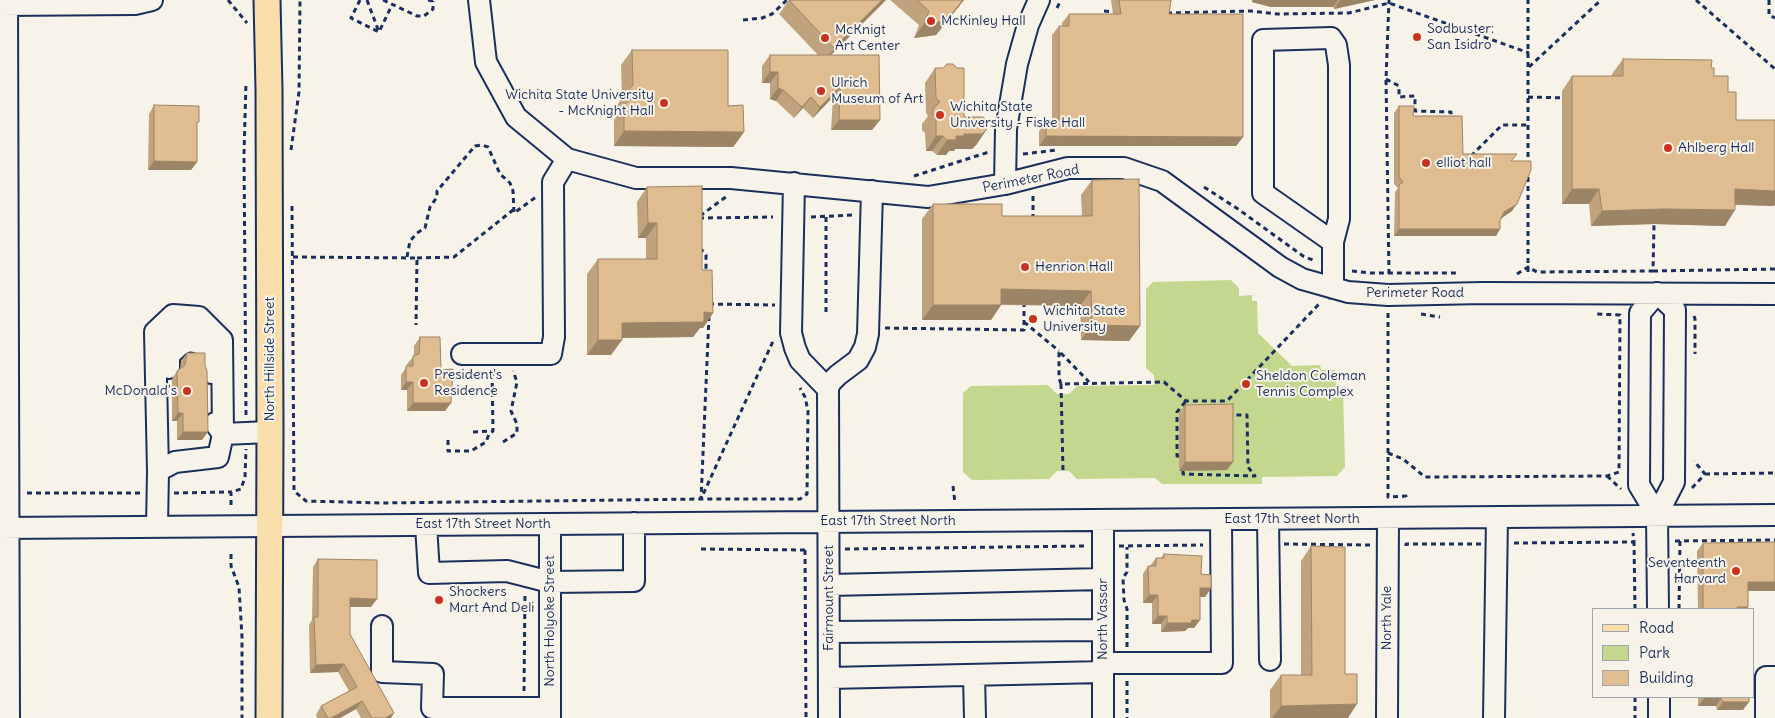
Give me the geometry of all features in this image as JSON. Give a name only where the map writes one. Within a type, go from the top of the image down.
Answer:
[{"type":"main road","name":"North Hillside Street","points":[[266,0],[269,89],[258,433],[270,526],[269,718]]},
{"type":"street","points":[[9,718],[5,528],[9,494],[5,3],[136,4],[152,0]]},
{"type":"street","name":"Perimeter Road","points":[[479,0],[486,62],[516,117],[567,159],[636,178],[731,178],[928,197],[1005,184],[1068,168],[1124,168],[1162,181],[1280,267],[1330,297],[1367,294],[1775,294]]},
{"type":"street","points":[[1005,184],[1006,129],[1017,64],[1038,0]]},
{"type":"street","points":[[1330,297],[1333,242],[1339,219],[1339,65],[1336,45],[1331,38],[1263,40],[1263,193],[1333,242]]},
{"type":"street","points":[[462,354],[551,354],[554,337],[553,182],[567,159]]},
{"type":"street","points":[[794,183],[791,333],[794,348],[800,360],[828,389],[830,383],[838,375],[858,360],[865,347],[868,334],[872,191]]},
{"type":"street","points":[[1657,515],[1639,485],[1640,313],[1657,293],[1675,310],[1674,482],[1657,515],[1658,608]]},
{"type":"street","points":[[157,527],[158,450],[155,332],[173,315],[199,317],[222,340],[223,434],[218,457],[175,462],[158,471]]},
{"type":"street","points":[[158,450],[168,423],[169,341],[175,329],[189,325],[203,330],[211,356],[211,418],[223,434]]},
{"type":"street","name":"Fairmount Street","points":[[828,389],[830,718]]},
{"type":"street","points":[[223,434],[258,433]]},
{"type":"street","name":"East 17th Street North","points":[[5,528],[1775,515]]},
{"type":"street","points":[[1494,718],[1497,517]]},
{"type":"street","name":"North Yale","points":[[1387,718],[1388,518]]},
{"type":"street","points":[[829,678],[974,675],[1104,668],[1126,663],[1222,663],[1221,519]]},
{"type":"street","points":[[1268,519],[1270,660]]},
{"type":"street","name":"North Vassar","points":[[1103,718],[1104,520]]},
{"type":"street","points":[[426,525],[428,573],[507,571],[550,582],[634,581],[634,523]]},
{"type":"street","name":"North Holyoke Street","points":[[550,524],[550,713]]},
{"type":"street","points":[[829,584],[1104,579]]},
{"type":"street","points":[[382,626],[382,672],[433,674],[432,708],[524,708],[550,713]]},
{"type":"street","points":[[829,632],[1104,630]]},
{"type":"street","points":[[974,675],[975,718]]},
{"type":"street","points":[[1766,718],[1766,677],[1775,677]]},
{"type":"street","points":[[1659,698],[1659,718]]},
{"type":"path","points":[[228,0],[247,23],[247,32]]},
{"type":"path","points":[[291,156],[299,92],[300,0]]},
{"type":"path","points":[[360,0],[351,18],[379,32]]},
{"type":"path","points":[[367,0],[379,32]]},
{"type":"path","points":[[383,0],[417,16],[424,16],[434,9],[434,1],[428,0]]},
{"type":"path","points":[[743,20],[762,18],[772,14],[787,0]]},
{"type":"path","points":[[1528,0],[1528,293]]},
{"type":"path","points":[[1528,67],[1601,0]]},
{"type":"path","points":[[1696,0],[1775,69]]},
{"type":"path","points":[[1769,0],[1769,15],[1775,18]]},
{"type":"path","points":[[1166,13],[1250,11],[1277,14],[1349,13],[1389,2],[1528,53]]},
{"type":"path","points":[[1389,2],[1386,79],[1389,279]]},
{"type":"path","points":[[379,32],[392,4]]},
{"type":"path","points":[[1104,11],[1121,13]]},
{"type":"path","points":[[9,494],[231,492],[244,489],[245,477],[258,433],[244,154],[246,79]]},
{"type":"path","points":[[1386,79],[1399,86],[1399,97],[1415,96],[1415,111],[1451,112],[1451,120]]},
{"type":"path","points":[[1528,97],[1567,98]]},
{"type":"path","points":[[1470,156],[1502,125],[1528,125]]},
{"type":"path","points":[[407,257],[410,241],[425,228],[430,207],[437,197],[438,190],[475,146],[482,145],[488,147],[500,174],[510,184],[513,191],[514,210]]},
{"type":"path","points":[[909,178],[993,151],[1006,153]]},
{"type":"path","points":[[698,218],[733,190]]},
{"type":"path","points":[[1033,192],[1033,221]]},
{"type":"path","points":[[514,210],[514,213],[541,194]]},
{"type":"path","points":[[292,202],[294,491],[306,501],[381,503],[800,499],[807,494],[808,411],[805,397],[797,381]]},
{"type":"path","points":[[697,224],[698,209]]},
{"type":"path","points":[[293,257],[454,257],[514,210]]},
{"type":"path","points":[[794,216],[826,217],[853,215]]},
{"type":"path","points":[[698,218],[773,216]]},
{"type":"path","points":[[826,217],[826,312]]},
{"type":"path","points":[[1653,270],[1654,224]]},
{"type":"path","points":[[698,245],[706,255],[706,274]]},
{"type":"path","points":[[416,325],[417,258]]},
{"type":"path","points":[[1528,267],[1537,272],[1775,269]]},
{"type":"path","points":[[1510,274],[1519,274],[1528,267]]},
{"type":"path","points":[[1713,270],[1714,294]]},
{"type":"path","points":[[1352,271],[1463,274]]},
{"type":"path","points":[[1388,453],[1403,459],[1425,477],[1607,476],[1618,472],[1620,316],[1597,314],[1596,271]]},
{"type":"path","points":[[1061,384],[1164,382],[1186,401],[1226,401],[1319,304],[1330,297]]},
{"type":"path","points":[[701,499],[709,314],[707,304],[775,305],[775,313]]},
{"type":"path","points":[[877,328],[1024,330],[1024,305]]},
{"type":"path","points":[[1388,307],[1388,497],[1406,496],[1406,499]]},
{"type":"path","points":[[1414,313],[1440,317]]},
{"type":"path","points":[[1695,357],[1695,319],[1692,314],[1700,314]]},
{"type":"path","points":[[1024,322],[1058,351],[1090,383]]},
{"type":"path","points":[[701,499],[775,337],[775,345]]},
{"type":"path","points":[[1058,351],[1061,384],[1063,470]]},
{"type":"path","points":[[448,440],[448,451],[471,451],[486,442],[489,434],[493,431],[492,362]]},
{"type":"path","points":[[492,371],[499,371]]},
{"type":"path","points":[[503,442],[517,433],[511,411],[516,392],[516,382],[514,371],[507,371]]},
{"type":"path","points":[[1179,456],[1177,456],[1177,412],[1186,401]]},
{"type":"path","points":[[1182,471],[1182,474],[1255,476],[1248,467],[1247,415],[1230,415],[1226,401]]},
{"type":"path","points":[[473,432],[493,431]]},
{"type":"path","points":[[1694,452],[1694,462],[1705,474]]},
{"type":"path","points":[[1692,488],[1705,474],[1775,473]]},
{"type":"path","points":[[1607,476],[1622,490],[1629,515],[1634,542],[1635,608]]},
{"type":"path","points":[[953,486],[955,504]]},
{"type":"path","points":[[231,492],[231,505]]},
{"type":"path","points":[[1669,542],[1775,540]]},
{"type":"path","points":[[956,541],[956,548]]},
{"type":"path","points":[[1679,608],[1680,541]]},
{"type":"path","points":[[1406,544],[1634,542]]},
{"type":"path","points":[[1119,546],[1221,544]]},
{"type":"path","points":[[1268,544],[1374,545]]},
{"type":"path","points":[[842,550],[1091,546]]},
{"type":"path","points":[[1127,547],[1127,572],[1124,578],[1124,600],[1127,608],[1127,718]]},
{"type":"path","points":[[701,549],[808,550],[806,718]]},
{"type":"path","points":[[231,554],[231,566],[240,587],[242,718]]},
{"type":"path","points":[[524,708],[525,576]]},
{"type":"path","points":[[1635,698],[1635,718]]},
{"type":"green space","name":"Sheldon Coleman Tennis Complex","points":[[1231,280],[1239,288],[1239,296],[1252,295],[1252,301],[1257,301],[1258,333],[1292,366],[1320,365],[1321,370],[1335,370],[1335,382],[1343,390],[1345,467],[1337,476],[1262,477],[1262,484],[1162,484],[1155,478],[1077,479],[1069,471],[1057,471],[1049,479],[972,480],[963,472],[963,393],[971,386],[1048,385],[1057,394],[1069,394],[1077,386],[1154,385],[1154,375],[1146,368],[1146,289],[1153,282]]},
{"type":"building","name":"McKnigt Art Center","points":[[789,0],[882,0],[834,48]]},
{"type":"building","points":[[917,0],[963,0],[946,21],[924,24],[929,11]]},
{"type":"building","points":[[1119,0],[1171,0],[1169,14],[1243,14],[1243,137],[1046,136],[1046,122],[1059,122],[1059,26],[1069,26],[1069,14],[1121,14]]},
{"type":"building","name":"Wichita State University - McKnight Hall","points":[[632,50],[728,50],[728,106],[743,105],[744,132],[624,131],[624,105],[631,99],[626,93],[633,85]]},
{"type":"building","name":"Ulrich Museum of Art","points":[[770,55],[879,55],[880,120],[839,120],[840,87],[820,107],[811,97],[802,107],[783,90],[778,88],[778,72],[770,72]]},
{"type":"building","name":"Ahlberg Hall","points":[[1623,59],[1712,60],[1711,68],[1714,68],[1714,76],[1728,76],[1728,92],[1736,92],[1736,120],[1775,120],[1775,191],[1735,189],[1735,210],[1664,209],[1602,211],[1599,189],[1572,189],[1572,76],[1623,76]]},
{"type":"building","points":[[947,64],[953,64],[957,68],[964,68],[964,117],[983,117],[987,121],[987,129],[982,134],[964,134],[964,136],[956,136],[956,140],[947,140],[943,136],[936,136],[936,118],[933,115],[933,109],[940,102],[936,98],[935,68],[943,68]]},
{"type":"building","points":[[154,105],[199,106],[197,162],[154,161]]},
{"type":"building","name":"elliot hall","points":[[1399,106],[1414,106],[1413,116],[1462,116],[1463,154],[1517,154],[1511,161],[1531,161],[1531,170],[1517,204],[1504,212],[1500,220],[1500,229],[1399,229],[1399,185],[1403,182],[1399,177]]},
{"type":"building","name":"Henrion Hall","points":[[1139,179],[1140,326],[1092,325],[1091,291],[1001,289],[1001,305],[933,305],[933,204],[1002,204],[1002,216],[1092,216],[1092,180]]},
{"type":"building","points":[[702,186],[702,270],[712,270],[713,313],[704,312],[704,322],[622,323],[622,340],[598,340],[598,259],[657,259],[657,223],[648,223],[647,187]]},
{"type":"building","name":"President's Residence","points":[[420,337],[440,337],[441,370],[453,369],[451,403],[413,403],[413,382],[406,382],[406,366],[413,366],[413,356],[419,354]]},
{"type":"building","name":"McDonald's","points":[[187,353],[205,353],[208,432],[183,432],[183,413],[178,413],[177,371],[185,365]]},
{"type":"building","points":[[1233,404],[1233,462],[1185,462],[1185,405]]},
{"type":"building","name":"Seventeenth Harvard","points":[[1775,542],[1775,582],[1748,582],[1748,607],[1703,608],[1703,543]]},
{"type":"building","points":[[1311,546],[1345,547],[1345,674],[1357,674],[1357,704],[1281,706],[1281,675],[1312,675]]},
{"type":"building","points":[[1164,554],[1202,556],[1201,574],[1211,575],[1211,588],[1200,588],[1200,620],[1192,620],[1191,623],[1167,623],[1167,616],[1158,616],[1158,595],[1149,595],[1148,566],[1156,566],[1156,558],[1164,558]]},
{"type":"building","points":[[318,559],[377,560],[377,599],[350,598],[350,634],[394,713],[385,718],[372,718],[362,701],[331,718],[328,718],[321,706],[357,687],[344,664],[316,665],[314,617],[318,617]]},
{"type":"building","points":[[1721,698],[1749,698],[1749,702],[1723,702]]},
{"type":"place","name":"McKinley Hall","points":[[931,21]]},
{"type":"place","name":"Sodbuster: San Isidro","points":[[1417,37]]},
{"type":"place","name":"McKnigt Art Center","points":[[825,38]]},
{"type":"place","name":"Ulrich Museum of Art","points":[[821,91]]},
{"type":"place","name":"Wichita State University - McKnight Hall","points":[[664,103]]},
{"type":"place","name":"Wichita State University - Fiske Hall","points":[[940,115]]},
{"type":"place","name":"Ahlberg Hall","points":[[1668,148]]},
{"type":"place","name":"elliot hall","points":[[1426,163]]},
{"type":"place","name":"Henrion Hall","points":[[1025,267]]},
{"type":"place","name":"Wichita State University","points":[[1033,319]]},
{"type":"place","name":"President's Residence","points":[[424,383]]},
{"type":"place","name":"Sheldon Coleman Tennis Complex","points":[[1246,384]]},
{"type":"place","name":"McDonald's","points":[[187,391]]},
{"type":"place","name":"Seventeenth Harvard","points":[[1736,571]]},
{"type":"place","name":"Shockers Mart And Deli","points":[[439,600]]}]
